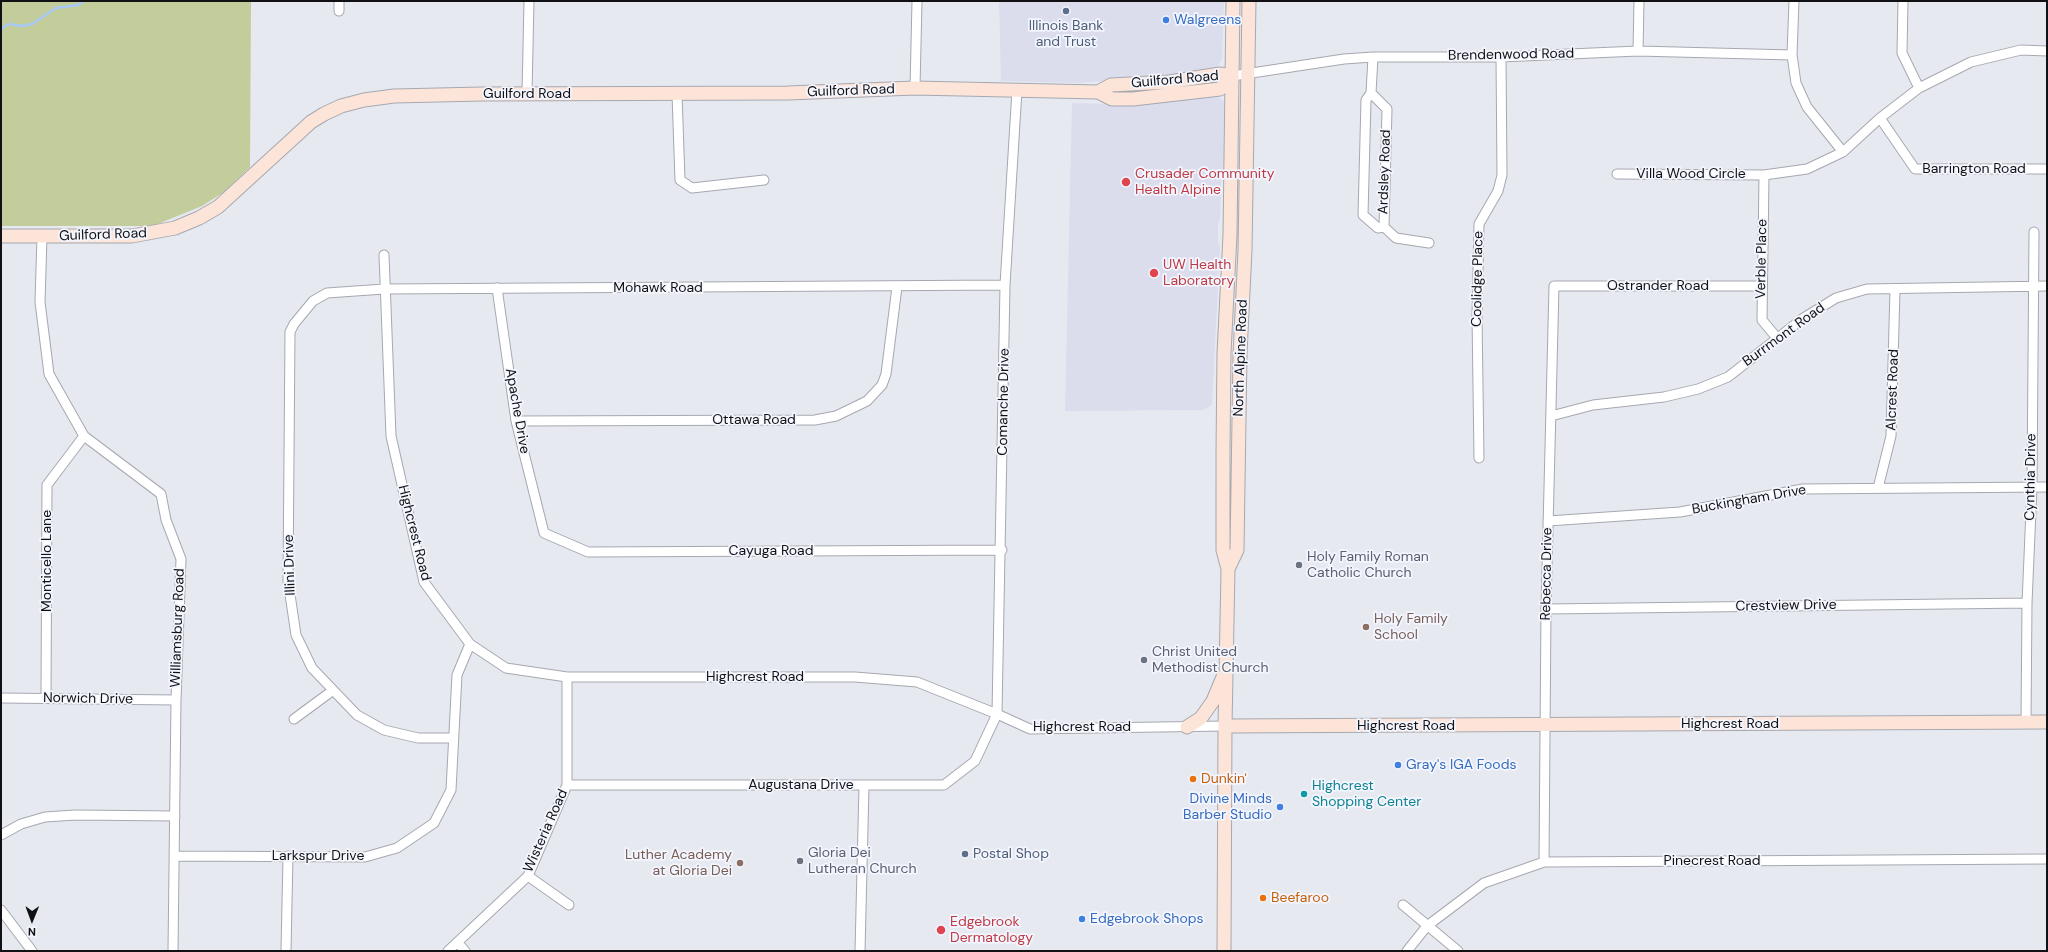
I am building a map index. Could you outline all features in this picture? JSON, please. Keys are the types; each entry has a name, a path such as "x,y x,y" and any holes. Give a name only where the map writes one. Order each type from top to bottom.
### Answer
{"street":[{"path":"339,1 339,11"},
{"path":"527,94 529,1"},
{"path":"915,88 917,1"},
{"name":"North Alpine Road","path":"1224,951 1225,726 1228,569 1223,550 1224,353 1231,227 1234,1"},
{"name":"North Alpine Road","path":"1228,569 1237,550 1240,354 1245,250 1249,1"},
{"path":"1638,51 1639,1"},
{"path":"1794,1 1792,55 1796,84 1807,107 1843,152"},
{"path":"1903,1 1902,53 1919,88"},
{"path":"1764,175 1807,170 1843,152 1880,118 1919,88 1971,62 2021,50 2047,51"},
{"name":"Brendenwood Road","path":"1232,76 1344,59 1372,57 1501,57 1638,51 1792,55"},
{"name":"Ardsley Road","path":"1371,93 1387,109 1384,227 1378,228 1363,215 1366,100 1371,93 1372,57"},
{"name":"Coolidge Place","path":"1479,458 1477,316 1479,224 1498,192 1502,175 1501,57"},
{"name":"Guilford Road","path":"1,236 132,236 175,228 199,218 218,207 311,122 324,114 341,106 364,100 394,96 677,94 915,88 1098,92 1111,85 1169,82 1220,74 1232,76"},
{"name":"Comanche Drive","path":"997,714 1002,550 1005,285 1017,90"},
{"path":"677,94 680,180 692,188 764,180"},
{"name":"Barrington Road","path":"1880,118 1915,169 2047,169"},
{"name":"Villa Wood Circle","path":"1617,174 1764,175"},
{"name":"Verble Place","path":"1764,175 1762,320 1777,338"},
{"path":"1384,227 1396,238 1429,243"},
{"name":"Cynthia Drive","path":"2026,722 2027,603 2032,487 2034,232"},
{"name":"Williamsburg Road","path":"42,237 40,302 49,374 84,436 161,494 166,520 180,559 176,700 173,951"},
{"name":"Highcrest Road","path":"384,255 384,289 391,436 424,582 470,644 506,668 567,677 855,677 917,682 1030,729 1225,726 2047,722"},
{"name":"Mohawk Road","path":"313,301 326,293 384,289 896,287 1005,285"},
{"name":"Ostrander Road","path":"1554,286 1762,286"},
{"name":"Rebecca Drive","path":"1544,862 1546,609 1554,286"},
{"name":"Burrmont Road","path":"1551,416 1593,405 1664,398 1698,389 1728,377 1777,338 1836,298 1867,289 2047,286"},
{"name":"Ottawa Road","path":"516,421 815,420 836,416 867,400 882,385 886,374 896,287"},
{"name":"Apache Drive","path":"497,288 516,421 544,533"},
{"name":"Alcrest Road","path":"1878,488 1891,436 1895,289"},
{"name":"Illini Drive","path":"313,301 302,313 290,332 288,581 296,635 312,668 332,691 357,715 384,730 418,738 452,738"},
{"name":"Monticello Lane","path":"46,698 47,485 84,436"},
{"name":"Buckingham Drive","path":"1548,521 1680,512 1803,489 2047,487"},
{"name":"Cayuga Road","path":"544,533 588,552 1002,550"},
{"name":"Crestview Drive","path":"1546,609 2027,603"},
{"name":"Larkspur Drive","path":"175,856 365,857 397,848 434,823 451,790 452,738 457,676 470,644"},
{"path":"1187,727 1201,718 1213,701 1226,670"},
{"name":"Wisteria Road","path":"448,951 528,876 567,785 567,677"},
{"path":"294,719 332,691"},
{"name":"Norwich Drive","path":"1,698 176,700"},
{"name":"Augustana Drive","path":"567,785 944,785 975,761 997,714"},
{"path":"860,951 864,786"},
{"path":"1,835 21,824 45,817 75,815 175,816"},
{"path":"286,951 288,856"},
{"name":"Pinecrest Road","path":"1407,951 1427,926 1484,883 1544,862 2047,859"},
{"path":"528,876 569,904"},
{"path":"1403,905 1458,951"},
{"path":"1,910 32,951"},
{"path":"458,943 465,951"}],"shaded area":[{"path":"999,1 1224,1 1222,59 1217,68 1211,72 1079,83 1001,81"},
{"path":"1215,96 1223,100 1226,107 1225,158 1221,184 1220,219 1218,223 1218,242 1220,246 1212,405 1203,410 1065,411 1072,103 1110,104"}],"green space":[{"path":"1,1 251,1 250,167 224,192 202,206 153,226 1,226"}],"waterway":[{"path":"1,31 2,28 9,24 22,26 32,24 56,8 78,5 83,1"}],"place":[{"name":"Illinois Bank and Trust","path":"1066,11"},
{"name":"Walgreens","path":"1166,20"},
{"name":"Crusader Community Health Alpine","path":"1126,182"},
{"name":"UW Health Laboratory","path":"1154,273"},
{"name":"Holy Family Roman Catholic Church","path":"1299,565"},
{"name":"Holy Family School","path":"1366,627"},
{"name":"Christ United Methodist Church","path":"1144,660"},
{"name":"Gray's IGA Foods","path":"1398,765"},
{"name":"Dunkin'","path":"1193,779"},
{"name":"Highcrest Shopping Center","path":"1304,794"},
{"name":"Divine Minds Barber Studio","path":"1280,807"},
{"name":"Postal Shop","path":"965,854"},
{"name":"Gloria Dei Lutheran Church","path":"800,861"},
{"name":"Luther Academy at Gloria Dei","path":"740,863"},
{"name":"Beefaroo","path":"1263,898"},
{"name":"Edgebrook Shops","path":"1082,919"},
{"name":"Edgebrook Dermatology","path":"941,930"}]}
